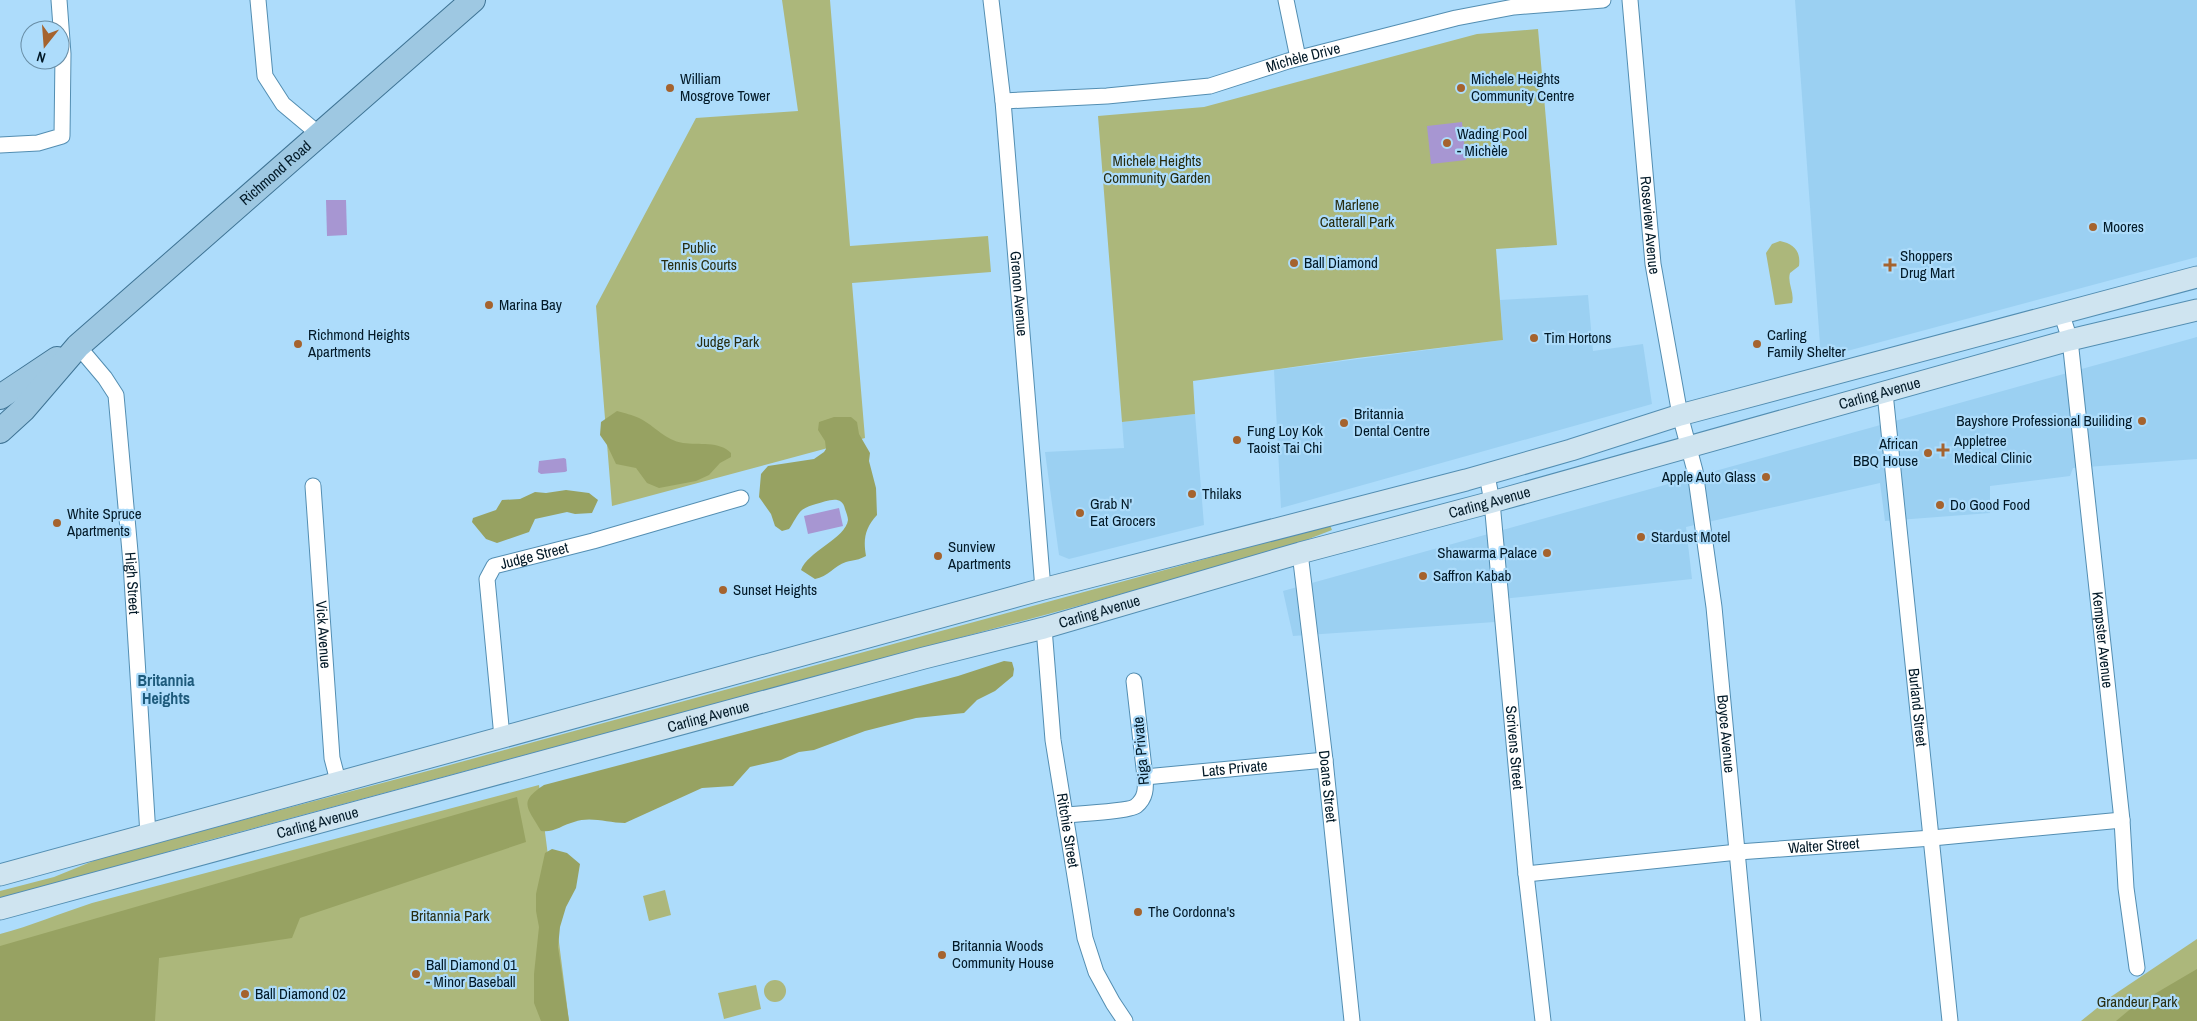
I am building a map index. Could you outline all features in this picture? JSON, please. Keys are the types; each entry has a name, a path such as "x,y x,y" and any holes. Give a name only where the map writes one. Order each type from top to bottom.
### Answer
{"main road":[{"name":"Richmond Road","path":"0,431 24,410 78,346 473,0"},
{"name":"Carling Avenue","path":"0,875 1043,589 1487,475 1680,416 2061,312 2197,277"},
{"name":"Carling Avenue","path":"0,909 914,661 1044,628 1300,553 1492,502 2070,340 2197,310"},
{"name":"Richmond Road","path":"0,397 78,346"}],"street":[{"path":"0,145 38,143 62,136 63,54 59,0"},
{"path":"258,0 264,76 283,104 320,135"},
{"name":"Grenon Avenue","path":"991,0 1003,101 1043,589"},
{"path":"1286,0 1298,58"},
{"name":"Michèle Drive","path":"1003,101 1107,96 1210,86 1298,58 1411,28 1514,7 1603,0"},
{"name":"Roseview Avenue","path":"1630,0 1653,264 1680,416 1689,447"},
{"name":"Kempster Avenue","path":"2061,312 2070,340 2122,820 2126,888 2137,968"},
{"name":"High Street","path":"78,346 105,378 116,395 131,563 148,835"},
{"name":"Burland Street","path":"1885,393 1950,1021"},
{"name":"Boyce Avenue","path":"1689,447 1695,471 1714,607 1753,1021"},
{"name":"Scrivens Street","path":"1487,475 1492,502 1526,874 1542,1016"},
{"name":"Vick Avenue","path":"313,486 332,758 338,782"},
{"name":"Judge Street","path":"502,737 487,579 494,566 593,541 741,498"},
{"name":"Doane Street","path":"1300,553 1325,760 1352,1021"},
{"name":"Ritchie Street","path":"1044,628 1053,740 1085,938 1096,972 1112,1003 1126,1021"},
{"name":"Riga Private","path":"1065,816 1134,808 1143,798 1146,788 1134,681"},
{"name":"Lats Private","path":"1145,777 1325,760"},
{"name":"Walter Street","path":"1526,874 1738,852 1932,838 2122,820"},
{"path":"1529,1021 1542,1016"}],"shaded area":[{"path":"1795,0 2197,0 2197,257 1821,358"},
{"name":"Wading Pool - Michèle","path":"1462,122 1466,160 1431,164 1427,126"},
{"path":"326,200 346,200 347,235 327,236"},
{"path":"1588,295 1593,351 1643,344 1652,404 1281,508 1274,370 1503,340 1500,300"},
{"path":"2197,337 2197,459 2073,468 2070,476 1990,486 1990,513 1885,521 1880,483 1686,527 1692,579 1492,600 1495,622 1293,636 1283,591"},
{"path":"1195,414 1204,525 1069,559 1059,555 1045,452 1124,448 1122,422"},
{"path":"566,459 567,471 541,474 538,472 539,461"},
{"path":"839,508 843,526 808,534 804,516"}],"green space":[{"name":"Judge Park","path":"782,0 830,0 850,246 988,236 991,272 852,283 865,438 612,506 596,306 696,118 798,111"},
{"name":"Marlene Catterall Park","path":"1538,29 1557,245 1496,249 1503,340 1193,381 1195,414 1122,422 1098,116 1204,107 1477,34"},
{"path":"1780,241 1796,249 1799,256 1799,266 1790,273 1789,277 1793,296 1792,303 1775,305 1766,253 1772,244"},
{"path":"617,411 639,418 671,439 683,443 715,445 726,449 731,453 731,457 720,463 709,475 696,481 659,488 647,483 636,468 616,464 600,435 601,422"},
{"path":"834,417 851,417 857,422 859,434 870,453 869,461 876,488 877,515 870,524 866,534 866,556 846,562 824,576 815,579 801,570 811,557 846,527 848,519 843,504 841,501 834,500 807,507 800,512 789,529 782,531 775,526 771,514 759,497 761,474 768,466 814,459 824,452 826,449 825,441 818,430 819,422"},
{"path":"566,490 589,493 598,500 592,513 575,514 567,512 535,519 529,532 497,543 486,539 472,522 473,518 496,510 502,500 520,499 535,492 546,493"},
{"path":"1330,525 1332,530 1288,547 1089,603 198,843 0,901 0,891 54,877 103,857 435,769"},
{"path":"1004,661 1012,662 1013,676 995,691 977,700 964,713 916,718 865,731 814,750 799,752 781,760 750,767 733,786 702,788 625,823 580,820 554,830 541,831 529,810 528,801 531,796 544,785 958,676"},
{"name":"Britannia Park","path":"539,785 569,1021 0,1021 0,934 92,903"},
{"path":"517,797 526,842 300,918 292,938 159,958 155,1021 0,1021 0,946"},
{"path":"552,849 567,853 580,864 576,888 566,907 560,927 558,947 569,1021 541,1021 534,1003 534,974 539,927 536,911 536,894 545,853"},
{"path":"665,890 671,915 649,921 643,896"},
{"name":"Grandeur Park","path":"2197,939 2197,977 2144,1021 2081,1021 2112,996"},
{"path":"2197,969 2197,1021 2116,1021 2134,1006"},
{"path":"775,980 783,983 786,991 783,999 775,1002 767,999 764,991 767,983"},
{"path":"756,985 761,1009 724,1019 718,993"}],"place":[{"name":"William Mosgrove Tower","path":"670,88"},
{"name":"Michele Heights Community Centre","path":"1461,88"},
{"name":"Wading Pool - Michèle","path":"1447,143"},
{"name":"Moores","path":"2093,227"},
{"name":"Ball Diamond","path":"1294,263"},
{"name":"Shoppers Drug Mart","path":"1890,265"},
{"name":"Marina Bay","path":"489,305"},
{"name":"Tim Hortons","path":"1534,338"},
{"name":"Richmond Heights Apartments","path":"298,344"},
{"name":"Carling Family Shelter","path":"1757,344"},
{"name":"Bayshore Professional Builiding","path":"2142,421"},
{"name":"Britannia Dental Centre","path":"1344,423"},
{"name":"Fung Loy Kok Taoist Tai Chi","path":"1237,440"},
{"name":"Appletree Medical Clinic","path":"1943,450"},
{"name":"African BBQ House","path":"1928,453"},
{"name":"Apple Auto Glass","path":"1766,477"},
{"name":"Thilaks","path":"1192,494"},
{"name":"Do Good Food","path":"1940,505"},
{"name":"Grab N' Eat Grocers","path":"1080,513"},
{"name":"White Spruce Apartments","path":"57,523"},
{"name":"Stardust Motel","path":"1641,537"},
{"name":"Shawarma Palace","path":"1547,553"},
{"name":"Sunview Apartments","path":"938,556"},
{"name":"Saffron Kabab","path":"1423,576"},
{"name":"Sunset Heights","path":"723,590"},
{"name":"The Cordonna's","path":"1138,912"},
{"name":"Britannia Woods Community House","path":"942,955"},
{"name":"Ball Diamond 01 - Minor Baseball","path":"416,974"},
{"name":"Ball Diamond 02","path":"245,994"}],"district":[{"name":"Britannia Heights","path":"166,689"}],"park label":[{"name":"Michele Heights Community Garden","path":"1157,170"},
{"name":"Public Tennis Courts","path":"699,256"}]}
